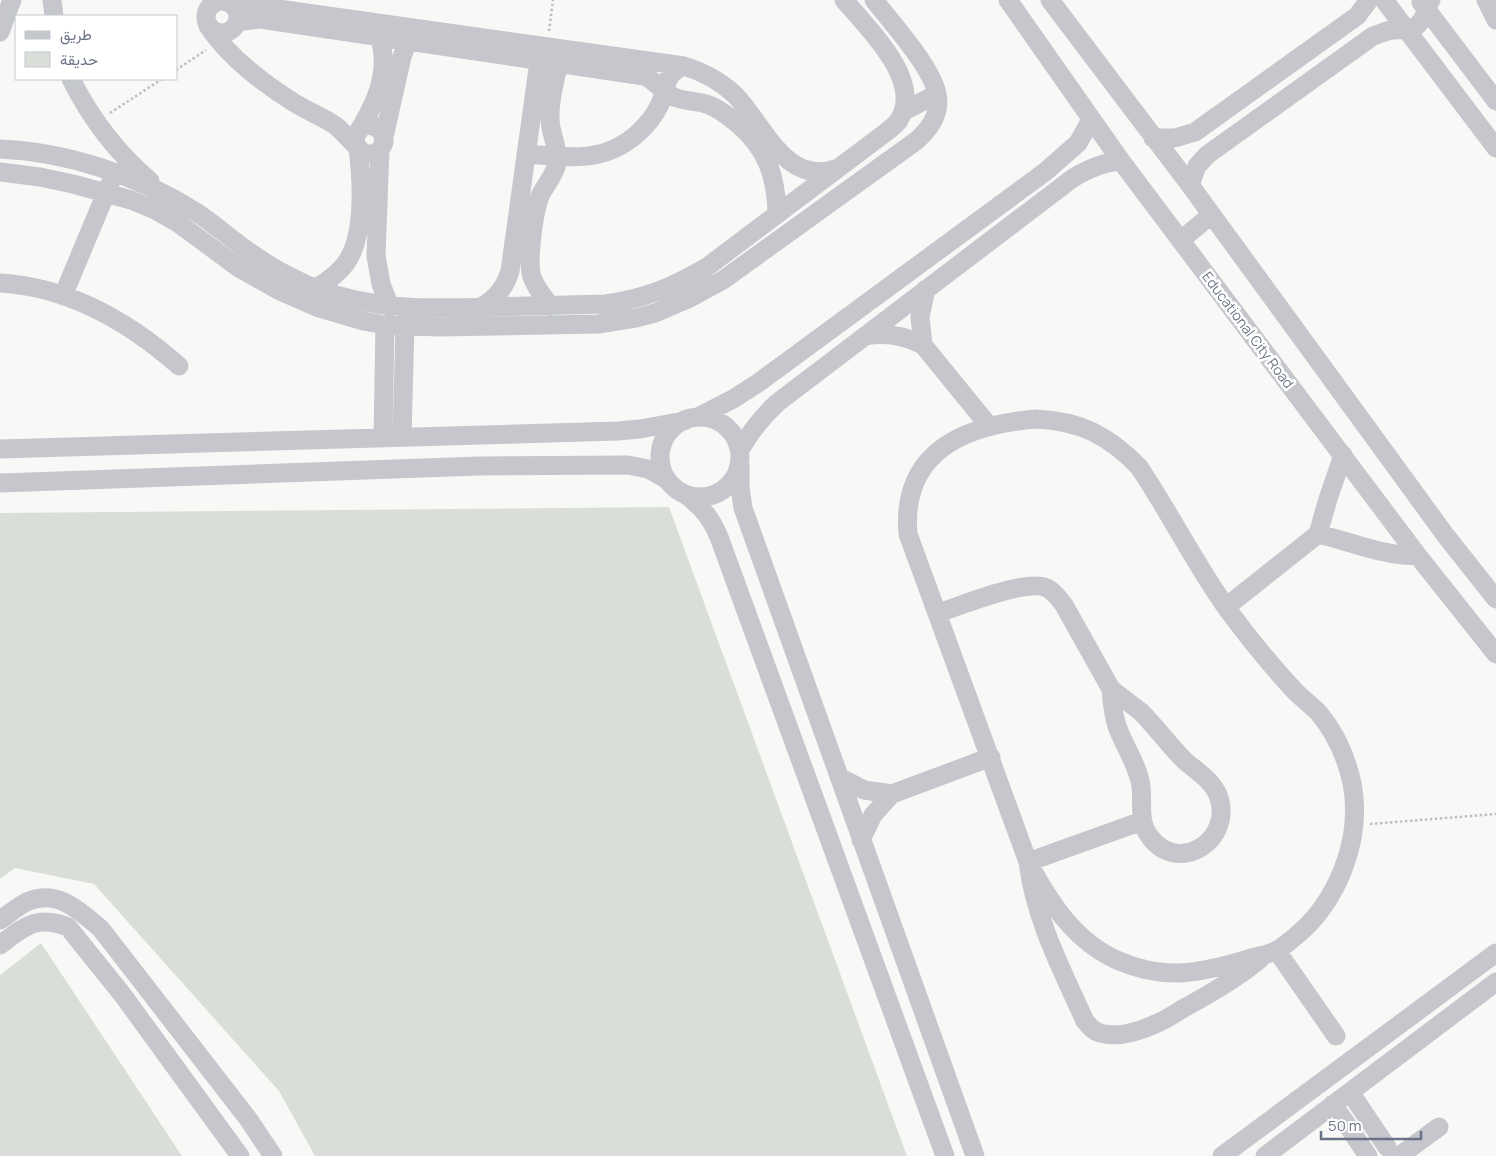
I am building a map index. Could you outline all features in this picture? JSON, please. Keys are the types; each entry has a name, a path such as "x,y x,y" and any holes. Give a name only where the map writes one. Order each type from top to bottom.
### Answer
{"street":[{"path":"0,32 12,0"},
{"path":"52,0 54,15"},
{"path":"410,34 402,57 382,143 371,154 366,154 358,140 294,103 262,81 220,41 206,14 207,8 219,0 410,34 688,68 714,79 736,96 785,158 796,166 816,172 837,169"},
{"path":"0,172 40,177 106,192 131,200 155,210 178,223 239,268 278,290 319,308 363,321 388,316 598,324 618,322 655,313 685,290 706,267 885,133 898,121 904,111 905,98 900,74 878,41 844,0"},
{"path":"0,149 47,155 87,164 163,194 196,212 272,266 316,288 352,300 388,316 404,326 481,308 606,304 631,300 656,293 685,290 723,280 924,134 931,126 936,116 937,94 931,78 916,54 874,0"},
{"name":"Educational City Road","path":"1008,0 1121,161 1418,556 1496,654"},
{"path":"1050,0 1190,185 1446,536 1496,600"},
{"path":"1153,138 1175,138 1194,132 1357,16 1369,0"},
{"path":"1384,0 1496,148"},
{"path":"1486,0 1496,20"},
{"path":"206,14 216,32 226,32 235,27 237,10 227,1"},
{"path":"1190,185 1197,166 1206,155 1373,36 1382,32 1408,30 1420,24 1425,14 1426,3"},
{"path":"1426,3 1496,101"},
{"path":"237,22 260,19 378,29"},
{"path":"316,288 339,272 354,249 359,222 360,195 358,140 379,94 383,75 383,56 378,29"},
{"path":"549,52 649,77 664,92 682,100 695,101 724,112 749,134 768,162 776,194 777,213"},
{"path":"481,308 494,299 507,279 526,154 549,52"},
{"path":"549,52 553,93 550,119 558,157 555,172 538,201 530,258 535,284 551,306"},
{"path":"526,154 558,157 594,156 616,150 638,133 652,117 660,105 666,83 671,74 688,68"},
{"path":"652,117 668,106 682,100 691,90 688,68"},
{"path":"72,80 82,101 96,122 121,154 163,194"},
{"path":"904,111 937,94"},
{"path":"945,1156 720,537 712,520 700,506 673,488 666,479 660,462 660,450 664,439 671,429 733,399 758,383 1045,172 1078,143 1092,120"},
{"path":"358,140 372,125 382,131 376,256 388,316 383,437"},
{"path":"686,495 700,498 713,495 725,489 735,478 740,458 754,427 777,403 1073,178 1094,167 1121,161"},
{"path":"63,296 106,192 116,174"},
{"path":"1181,240 1211,215"},
{"path":"0,283 34,288 95,308 125,324 154,343 180,366"},
{"path":"923,345 920,317 926,289"},
{"path":"402,436 404,326"},
{"path":"865,336 889,334 923,345 989,426"},
{"path":"0,449 618,431 640,429 691,419 712,419 725,426 735,436 740,458 740,487 744,508 975,1156"},
{"path":"1028,862 1031,887 1037,909 1085,1021 1092,1029 1100,1033 1114,1035 1153,1025 1214,992 1273,952 1301,932 1321,910 1337,884 1348,856 1354,826 1352,786 1341,748 1333,732 1317,712 1295,692 1256,648 1226,607 1139,467 1126,453 1110,441 1084,428 1056,420 1036,419 1016,420 989,426 963,435 934,455 922,468 914,483 908,500 907,517 908,534 1028,862 1045,894 1065,921 1089,943 1118,960 1149,971 1182,974 1216,969 1273,952"},
{"path":"1226,607 1318,534 1343,455"},
{"path":"0,483 479,466 628,465 648,469 666,479"},
{"path":"1318,534 1386,553 1418,556"},
{"path":"938,613 1016,588 1037,585 1048,588 1056,595 1064,605 1111,689 1117,726 1141,786 1142,821 1148,836 1162,848 1178,853 1187,853 1203,847 1215,834 1220,819 1218,796 1210,783 1186,761 1142,713 1111,689"},
{"path":"861,840 873,815 892,794 991,757"},
{"path":"839,777 864,790 892,794"},
{"path":"1028,862 1142,821"},
{"path":"0,920 29,901 40,898 53,898 75,907 101,929 249,1120 273,1156"},
{"path":"0,945 22,928 34,922 55,922 68,927 122,994 240,1156"},
{"path":"1273,952 1336,1036"},
{"path":"1222,1156 1496,952"},
{"path":"1265,1156 1496,982"},
{"path":"1350,1092 1391,1153 1439,1127"},
{"path":"1333,1104 1368,1156"}],"path":[{"path":"549,52 553,0"},
{"path":"178,69 220,41"},
{"path":"96,122 160,80"},
{"path":"1354,826 1496,814"}],"green space":[{"path":"669,507 907,1156 315,1156 279,1091 94,884 15,868 0,879 0,513"},
{"path":"41,943 182,1156 0,1156 0,975"}]}
